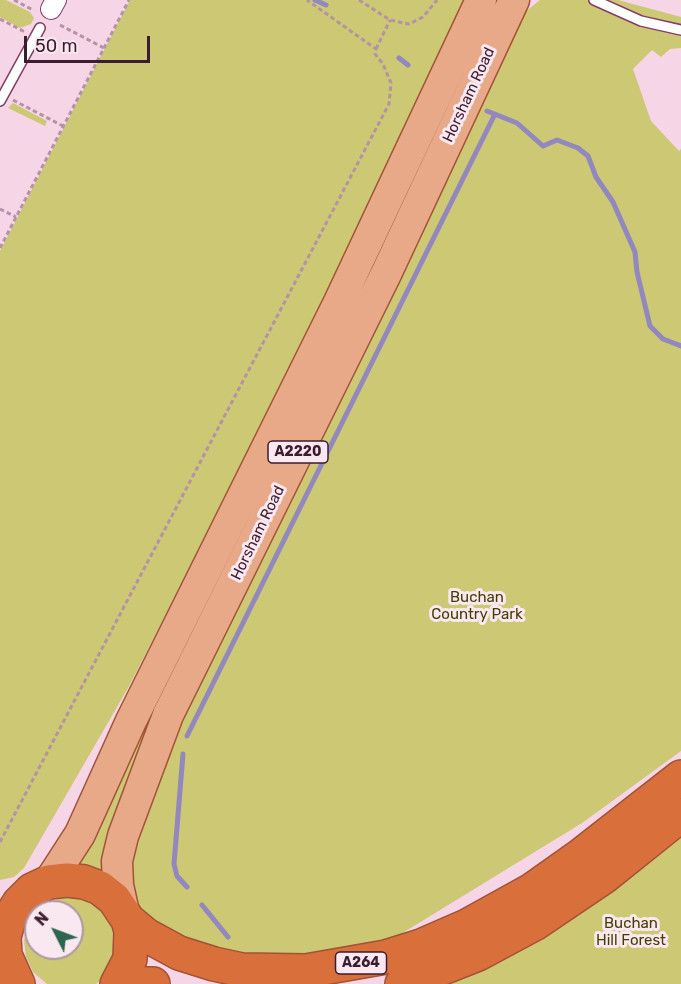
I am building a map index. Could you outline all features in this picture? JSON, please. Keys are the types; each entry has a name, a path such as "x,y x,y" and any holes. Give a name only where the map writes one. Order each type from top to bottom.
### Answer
{"highway":[{"name":"A264","path":"126,917 146,935 179,952 204,962 242,970 306,971 386,957 458,930 508,904 580,856 681,777"},
{"name":"A264","path":"402,984 469,959 534,924 605,876 681,815"},
{"path":"15,982 5,955 4,937 9,919 18,903 32,890 49,882 67,880 92,885 114,899 126,917 132,942 130,959 117,984"},
{"path":"133,984 153,984"}],"main road":[{"name":"Horsham Road","path":"49,882 80,834 131,721 339,302 481,0"},
{"name":"Horsham Road","path":"126,917 118,885 117,861 135,799 168,715 386,274 514,0"}],"lane":[{"path":"594,0 641,21 681,30"},
{"path":"2,98 40,28"}],"path":[{"path":"14,0 50,11 104,48"},
{"path":"0,248 129,0"},
{"path":"307,0 376,49"},
{"path":"359,0 390,20 416,22 437,0"},
{"path":"0,19 35,38"},
{"path":"0,842 388,104 391,83 383,64 375,54 390,20"},
{"path":"2,98 63,126"},
{"path":"0,209 16,217"}],"green space":[{"path":"0,0 6,0 30,12 34,18 31,24 20,28 0,17"},
{"path":"130,0 468,0 299,356 128,688 24,868 14,877 0,880 0,251"},
{"path":"494,0 502,0 432,153 140,746 117,808 104,876 76,866"},
{"name":"Buchan Country Park","path":"540,0 618,0 681,17 681,48 670,49 661,57 652,50 633,69 651,121 679,151 681,149 681,751 582,823 396,937 336,956 221,956 149,921 135,903 129,863 159,765 524,13"},
{"path":"13,103 47,121 45,126 8,108"},
{"name":"Buchan Hill Forest","path":"681,830 681,984 438,984"},
{"path":"81,897 95,902 115,924 118,953 103,979 96,984 47,984 33,972 27,960 84,960 84,900 54,900"}],"waterway":[{"path":"315,0 326,5"},
{"path":"399,58 408,65"},
{"path":"487,111 517,123 543,146 557,140 578,148 588,156 596,177 613,202 635,252 637,272 650,326 663,339 681,346"},
{"path":"187,736 495,114"},
{"path":"183,754 174,864 177,876 187,887"},
{"path":"202,905 228,937"}]}
